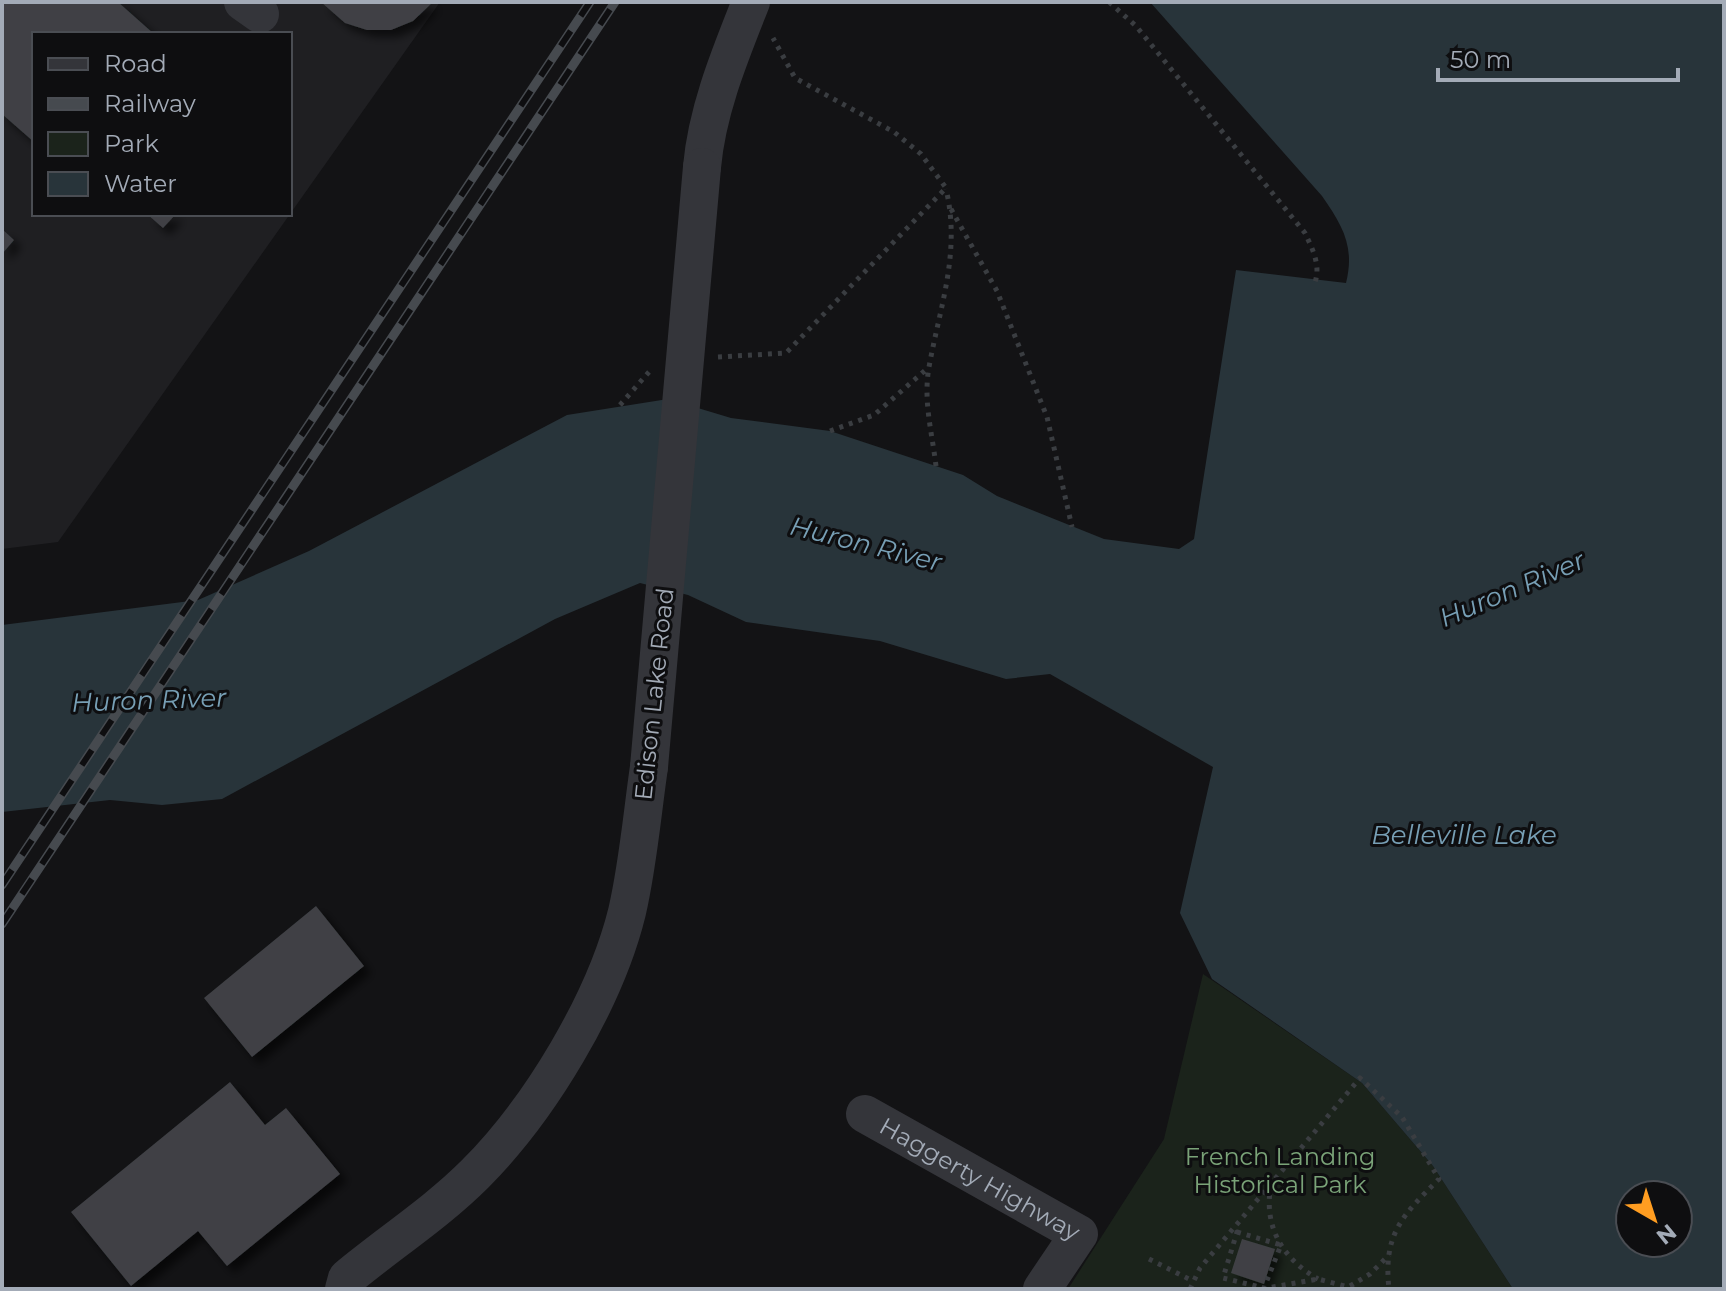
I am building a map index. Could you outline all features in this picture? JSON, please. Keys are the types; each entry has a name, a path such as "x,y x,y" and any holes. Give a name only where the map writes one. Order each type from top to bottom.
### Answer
{"street":[{"name":"Edison Lake Road","path":"344,1289 347,1278 475,1174 501,1144 569,1047 604,978 627,911 649,767 704,145 727,61 759,15"},
{"name":"Haggerty Highway","path":"865,1114 1079,1234 1042,1289"}],"path":[{"path":"1109,2 1145,37 1305,233 1315,257 1318,274 1315,282"},
{"path":"759,15 795,78 894,132 921,154 946,188 951,209 953,260 929,366 926,403 936,466"},
{"path":"716,357 786,353 946,188"},
{"path":"951,209 997,291 1041,403 1063,474 1072,527"},
{"path":"620,405 657,362"},
{"path":"830,431 874,415 929,366"},
{"path":"1190,1289 1200,1268 1360,1078 1402,1117 1439,1179 1413,1205 1391,1237 1389,1289"},
{"path":"1271,1184 1271,1226 1295,1266 1318,1279 1356,1289"},
{"path":"1281,1245 1237,1232 1223,1278 1262,1288 1318,1279"},
{"path":"1262,1288 1281,1245"},
{"path":"1350,1286 1370,1274 1389,1254"},
{"path":"1149,1259 1193,1281"}],"shaded area":[{"path":"2,2 440,2 292,211 292,32 32,32 32,216 289,216 58,542 2,549"}],"green space":[{"name":"French Landing Historical Park","path":"1203,974 1362,1083 1433,1166 1513,1289 1068,1289 1164,1139"}],"water":[{"name":"Belleville Lake","path":"1150,2 1724,2 1724,1289 1513,1289 1433,1166 1362,1083 1212,979 1180,913 1213,767 1050,674 1006,679 880,641 746,622 688,595 640,583 555,619 222,799 162,805 110,800 2,812 2,625 198,600 309,551 567,415 668,399 731,418 830,431 963,475 997,496 1104,539 1179,549 1194,539 1236,270 1346,283 1348,248 1336,217 1322,196"}],"building":[{"path":"2,2 118,2 152,32 32,32 32,140 2,114"},
{"path":"321,2 433,2 413,21 391,30 367,30 345,23"},
{"path":"149,216 174,216 163,228"},
{"path":"2,229 14,240 2,254"},
{"path":"316,906 364,966 252,1057 204,998"},
{"path":"230,1082 265,1125 286,1108 340,1174 227,1266 198,1231 131,1286 71,1212"},
{"path":"1242,1239 1275,1249 1264,1284 1231,1273"}],"railway":[{"path":"2,885 590,2"},
{"path":"2,924 615,2"}],"water label":[{"name":"Huron River","path":"866,544"},
{"name":"Huron River","path":"1512,589"},
{"name":"Huron River","path":"149,700"}]}
